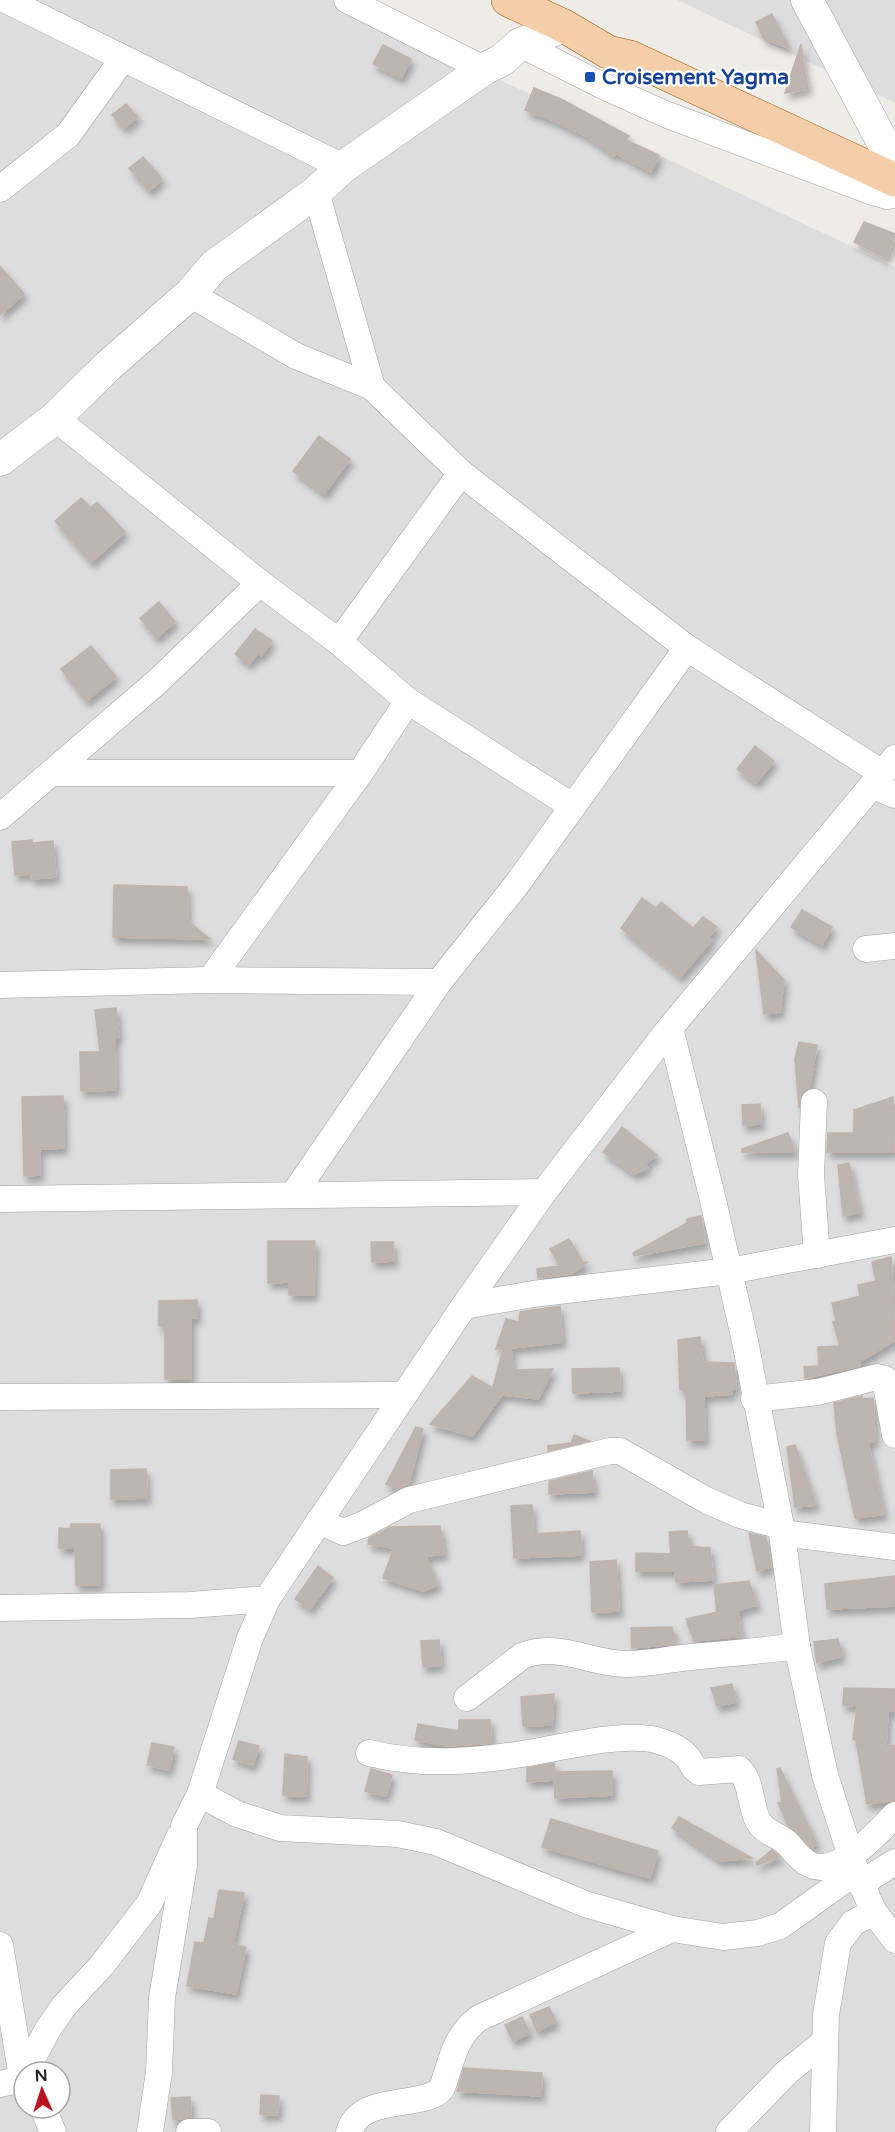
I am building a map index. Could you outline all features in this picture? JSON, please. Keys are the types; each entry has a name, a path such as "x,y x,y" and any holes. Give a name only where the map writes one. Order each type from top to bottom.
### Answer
{"main road":[{"path":"508,0 564,26 608,52 630,57 895,180"}],"street":[{"path":"6,0 122,60 343,167"},
{"path":"347,0 484,69"},
{"path":"807,0 895,165"},
{"path":"0,460 55,418 108,366 190,294 214,266 316,192 343,167 484,69 502,60 520,44 564,26"},
{"path":"520,44 665,114 873,192 887,196 895,195"},
{"path":"0,189 43,158 68,135 122,60"},
{"path":"316,192 372,387"},
{"path":"29,2060 64,2006 102,1965 149,1904 200,1794 250,1638 267,1599 403,1395 544,1192 670,1028 886,778 687,648 461,473 372,387 296,356 190,294"},
{"path":"55,418 260,583 339,642 408,701 572,806"},
{"path":"339,642 461,473"},
{"path":"0,817 158,681 260,583"},
{"path":"293,1195 440,982 517,884 687,648"},
{"path":"210,980 360,772 408,701"},
{"path":"52,773 360,772"},
{"path":"866,949 895,946"},
{"path":"0,985 210,980 440,982"},
{"path":"670,1028 729,1271 781,1530 796,1646 825,1775 856,1872 874,1912 895,1940"},
{"path":"814,1102 811,1176 817,1255"},
{"path":"0,1199 544,1192"},
{"path":"464,1306 533,1294 729,1271 895,1240"},
{"path":"754,1399 788,1397 877,1377 885,1379 895,1435"},
{"path":"0,1397 403,1395"},
{"path":"319,1521 343,1532 362,1526 409,1500 610,1451 620,1451 706,1500 781,1530 895,1546"},
{"path":"0,1608 190,1605 267,1599"},
{"path":"467,1698 522,1656 531,1652 566,1652 625,1664 722,1656 796,1646"},
{"path":"369,1753 409,1762 447,1761 506,1756 594,1742 640,1738 656,1740 682,1752 699,1772 732,1767 739,1769 745,1777 759,1823 809,1864 856,1872 871,1877 895,1862"},
{"path":"200,1794 237,1814 280,1828 398,1834 436,1842 585,1904 672,1929 723,1937 770,1931 793,1918 856,1872 869,1843 895,1815"},
{"path":"150,2132 159,2072 162,1998 184,1865 184,1826"},
{"path":"823,2132 824,2043 838,1943 853,1923 874,1912"},
{"path":"349,2132 352,2121 368,2110 437,2093 442,2088 458,2039 466,2028 479,2018 672,1929"},
{"path":"0,1945 17,2060"},
{"path":"729,2132 787,2072 824,2043"},
{"path":"189,2132 208,2132"}],"shaded area":[{"path":"0,0 331,0 895,267 895,2132 0,2132"},
{"path":"677,0 895,0 895,103"}],"building":[{"path":"772,14 789,48 764,39 756,22"},
{"path":"801,44 808,89 785,93"},
{"path":"383,45 411,59 401,78 373,64"},
{"path":"534,88 563,100 629,136 626,140 659,155 651,172 616,153 614,156 588,137 525,110"},
{"path":"126,104 138,117 124,128 112,115"},
{"path":"143,157 162,179 149,191 129,168"},
{"path":"864,222 895,234 886,258 854,242"},
{"path":"0,266 24,294 0,315"},
{"path":"319,436 350,459 324,494 293,471"},
{"path":"81,498 91,508 97,502 125,532 91,562 55,521"},
{"path":"159,602 175,622 156,638 140,618"},
{"path":"255,629 272,641 261,656 258,653 249,664 235,654"},
{"path":"91,646 116,677 86,701 61,669"},
{"path":"755,746 774,761 756,783 737,769"},
{"path":"32,840 32,843 53,841 56,877 32,879 31,874 15,875 12,842"},
{"path":"114,885 187,887 188,921 210,939 113,937"},
{"path":"642,898 656,908 661,902 693,928 703,917 717,927 709,937 712,940 680,977 621,928"},
{"path":"802,910 832,927 822,945 791,927"},
{"path":"756,950 784,980 780,1012 764,1014"},
{"path":"116,1008 119,1037 115,1038 116,1090 81,1091 80,1052 100,1052 95,1010"},
{"path":"799,1042 817,1045 809,1088 801,1095 799,1108 795,1059"},
{"path":"63,1096 64,1148 40,1149 40,1175 24,1176 22,1097"},
{"path":"893,1097 894,1152 827,1152 828,1133 854,1133 854,1110"},
{"path":"760,1104 761,1124 743,1125 742,1105"},
{"path":"622,1127 657,1155 645,1164 648,1168 634,1174 603,1152"},
{"path":"788,1133 795,1152 742,1152 742,1149"},
{"path":"849,1163 860,1212 843,1216 838,1165"},
{"path":"701,1216 705,1243 634,1256 633,1253 687,1223 687,1219"},
{"path":"569,1239 583,1263 588,1262 571,1274 538,1278 537,1269 560,1266 550,1249"},
{"path":"268,1241 315,1241 314,1295 289,1295 289,1282 268,1283"},
{"path":"371,1242 393,1242 394,1261 372,1262"},
{"path":"891,1257 895,1340 859,1362 860,1366 805,1378 804,1367 819,1366 818,1347 840,1346 833,1322 836,1321 832,1303 860,1296 858,1285 876,1281 872,1262"},
{"path":"197,1300 197,1318 191,1318 191,1379 165,1379 165,1326 159,1326 159,1301"},
{"path":"560,1306 562,1342 511,1348 513,1370 553,1369 538,1399 504,1395 504,1392 472,1436 430,1424 472,1376 493,1388 503,1349 496,1349 506,1319 519,1322 520,1312"},
{"path":"700,1337 703,1362 734,1363 736,1389 731,1389 732,1394 704,1396 705,1440 687,1440 686,1390 680,1390 678,1340"},
{"path":"619,1368 620,1391 573,1393 572,1369"},
{"path":"862,1396 862,1399 873,1398 875,1441 868,1443 884,1514 855,1518 837,1434 834,1403"},
{"path":"416,1427 423,1429 409,1483 398,1489 386,1484"},
{"path":"574,1435 590,1441 548,1451 548,1446 571,1443"},
{"path":"795,1445 816,1505 795,1507 787,1447"},
{"path":"146,1469 147,1498 111,1499 111,1470"},
{"path":"592,1471 594,1492 549,1494 549,1481"},
{"path":"532,1505 533,1534 580,1531 581,1555 514,1558 511,1506"},
{"path":"71,1524 100,1524 100,1585 76,1585 75,1548 59,1548 59,1528 70,1529"},
{"path":"440,1526 444,1554 426,1556 438,1585 423,1591 383,1578 394,1548 368,1544 369,1538 390,1527"},
{"path":"687,1531 689,1546 710,1548 713,1580 676,1582 675,1571 636,1571 636,1553 671,1554 669,1532"},
{"path":"749,1533 766,1537 771,1567 757,1571"},
{"path":"616,1560 619,1611 592,1612 590,1562"},
{"path":"318,1566 333,1578 310,1609 295,1599"},
{"path":"895,1576 895,1606 827,1609 825,1584"},
{"path":"749,1581 757,1605 738,1610 741,1636 694,1641 686,1619 717,1612 714,1585"},
{"path":"672,1627 676,1644 632,1648 631,1628"},
{"path":"838,1639 842,1656 817,1663 814,1642"},
{"path":"439,1640 441,1665 423,1667 421,1641"},
{"path":"732,1684 736,1702 717,1706 711,1688"},
{"path":"844,1688 895,1689 895,1711 888,1711 886,1746 895,1745 895,1800 867,1804 856,1740 853,1739 857,1706 843,1705"},
{"path":"554,1694 552,1725 523,1726 521,1697"},
{"path":"459,1720 490,1720 491,1743 447,1746 415,1740 418,1724 459,1731"},
{"path":"239,1741 259,1746 253,1765 233,1759"},
{"path":"152,1743 174,1747 169,1770 147,1765"},
{"path":"285,1754 307,1757 306,1796 283,1795"},
{"path":"554,1763 555,1772 612,1771 612,1795 555,1798 554,1780 527,1782 527,1768"},
{"path":"780,1768 817,1844 811,1847 788,1825 778,1803 782,1803 777,1769"},
{"path":"371,1769 392,1775 386,1796 365,1791"},
{"path":"679,1817 752,1858 720,1861 672,1828"},
{"path":"551,1819 658,1851 650,1878 542,1847"},
{"path":"772,1850 780,1857 757,1865 756,1863"},
{"path":"219,1890 244,1893 233,1944 246,1947 236,1994 187,1986 195,1942 204,1943 209,1918 214,1919"},
{"path":"549,2007 556,2022 537,2031 530,2015"},
{"path":"522,2017 530,2033 513,2041 505,2025"},
{"path":"464,2068 542,2073 541,2096 457,2091"},
{"path":"261,2095 279,2096 278,2115 260,2114"},
{"path":"190,2097 191,2117 173,2120 171,2098"}],"place":[{"name":"Croisement Yagma","path":"590,77"}]}
